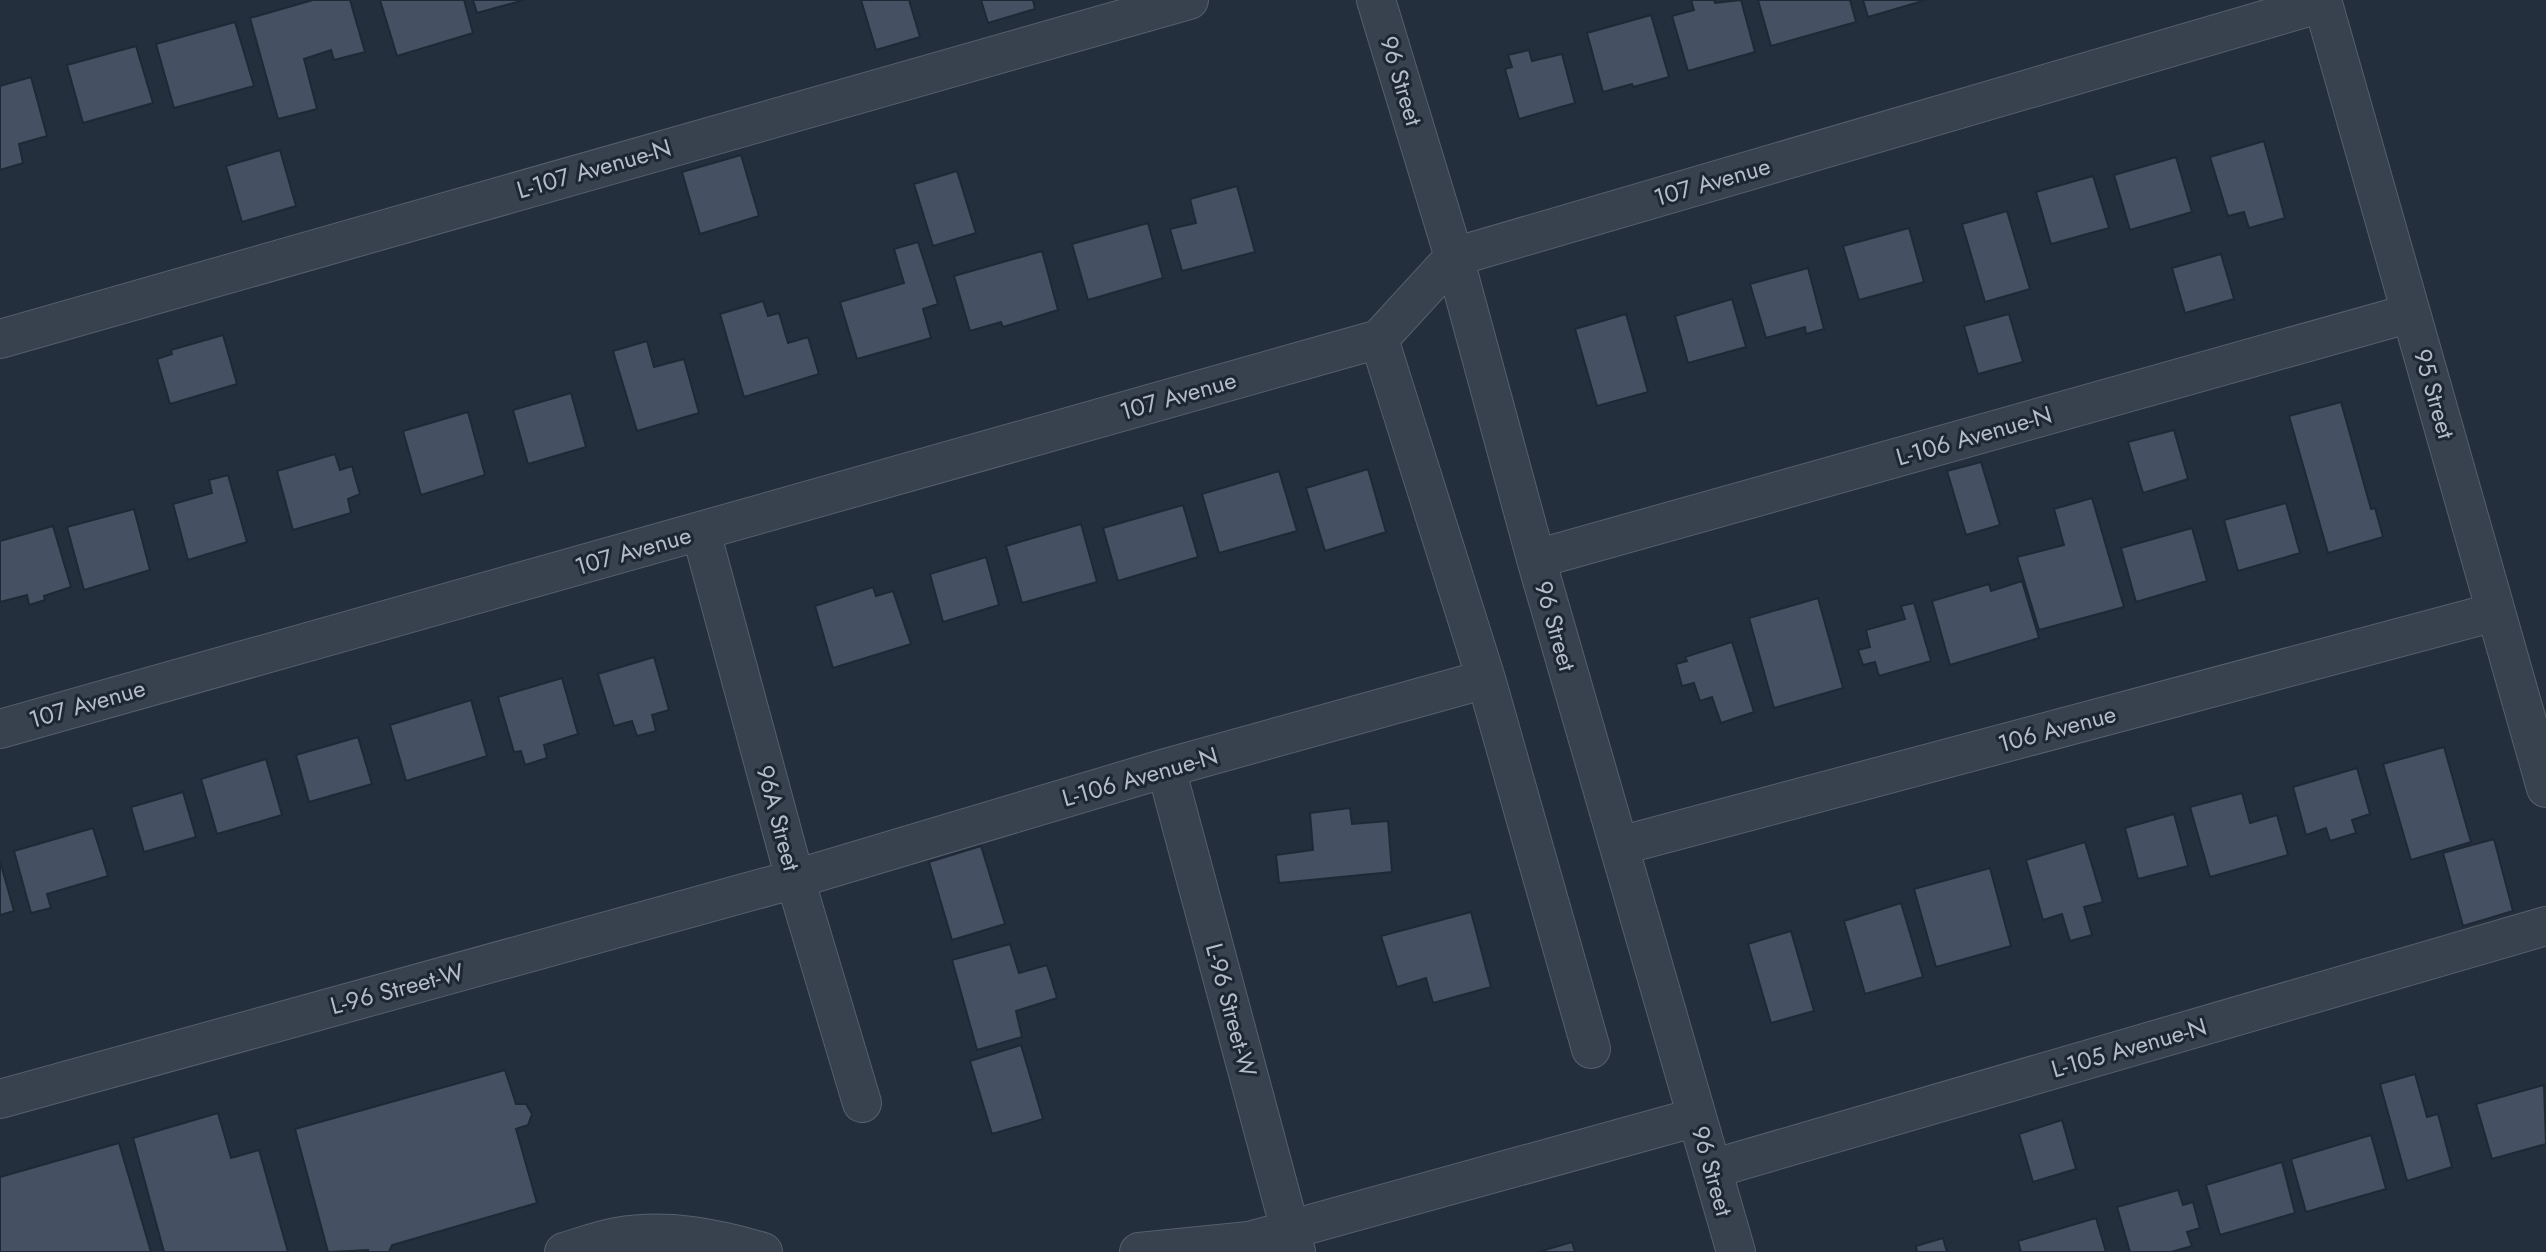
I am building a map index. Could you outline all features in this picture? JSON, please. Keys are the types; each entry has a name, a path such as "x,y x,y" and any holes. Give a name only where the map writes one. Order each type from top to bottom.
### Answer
{"street":[{"name":"L-107 Avenue-N","path":"0,339 1189,0"},
{"name":"96 Street","path":"1376,0 1454,257 1536,559 1736,1252"},
{"name":"107 Avenue","path":"1454,257 2322,2"},
{"name":"95 Street","path":"2322,2 2546,788"},
{"path":"1454,257 1379,339 1486,679 1591,1049"},
{"name":"L-106 Avenue-N","path":"1536,559 2411,313"},
{"name":"107 Avenue","path":"0,729 1379,339"},
{"name":"96A Street","path":"701,532 795,879 862,1103"},
{"name":"106 Avenue","path":"1619,846 2494,612"},
{"name":"L-106 Avenue-N","path":"795,879 1166,768 1486,679"},
{"name":"L-96 Street-W","path":"1166,768 1293,1241"},
{"name":"L-96 Street-W","path":"0,1099 795,879"},
{"name":"L-105 Avenue-N","path":"1712,1169 2546,926"},
{"path":"1139,1252 1249,1241 1293,1241 1697,1117"},
{"path":"564,1252 617,1237 680,1234 727,1241 763,1252"}],"building":[{"path":"313,0 350,0 365,52 334,60 331,50 304,59 317,109 278,119 250,18"},
{"path":"380,0 464,0 473,33 397,56"},
{"path":"473,0 524,0 477,13"},
{"path":"861,0 909,0 920,37 876,50"},
{"path":"981,0 1033,0 1035,9 988,23"},
{"path":"1691,0 1714,0 1715,3 1741,0 1755,52 1688,71 1672,16 1694,10"},
{"path":"1758,0 1850,0 1856,22 1771,46"},
{"path":"1863,0 1926,0 1868,17"},
{"path":"1651,15 1669,77 1603,92 1587,33"},
{"path":"235,22 254,86 174,108 156,44"},
{"path":"136,46 153,103 83,123 67,65"},
{"path":"1529,50 1532,61 1562,54 1575,103 1519,119 1505,69 1512,67 1508,55"},
{"path":"31,77 47,136 19,144 23,163 0,170 0,86"},
{"path":"2264,141 2285,218 2249,228 2244,212 2228,216 2210,157"},
{"path":"280,150 296,206 242,222 226,166"},
{"path":"741,155 759,216 700,234 682,172"},
{"path":"2176,157 2192,212 2130,230 2114,175"},
{"path":"957,171 976,233 933,246 914,184"},
{"path":"2093,176 2109,228 2051,244 2036,192"},
{"path":"1237,186 1255,252 1182,271 1170,229 1196,223 1190,199"},
{"path":"2007,211 2030,289 1985,302 1962,224"},
{"path":"1148,223 1163,278 1088,300 1072,244"},
{"path":"1909,228 1924,282 1859,300 1843,246"},
{"path":"918,242 938,304 923,309 931,338 857,359 840,302 904,283 894,249"},
{"path":"1042,251 1058,310 1003,327 1001,322 970,331 954,276"},
{"path":"2221,254 2234,299 2185,313 2172,268"},
{"path":"1808,268 1824,329 1806,334 1805,327 1766,338 1750,284"},
{"path":"1732,299 1746,347 1688,363 1675,316"},
{"path":"763,301 768,316 779,313 788,343 808,337 819,374 744,397 720,314"},
{"path":"1626,314 1648,392 1597,406 1575,329"},
{"path":"2009,314 2023,362 1978,374 1964,326"},
{"path":"223,335 237,384 170,404 157,359 172,354 171,350"},
{"path":"647,341 654,367 684,359 699,413 637,431 613,351"},
{"path":"571,393 586,447 528,464 513,410"},
{"path":"2341,402 2371,509 2375,508 2383,537 2328,553 2289,416"},
{"path":"468,412 485,475 421,495 403,431"},
{"path":"2174,430 2188,479 2143,493 2128,442"},
{"path":"335,454 340,470 352,466 360,494 348,499 351,513 293,530 277,471"},
{"path":"1981,462 2000,525 1966,535 1947,471"},
{"path":"1368,469 1386,532 1325,551 1306,488"},
{"path":"1279,471 1297,531 1219,553 1202,494"},
{"path":"228,475 247,542 188,560 173,504 212,493 209,480"},
{"path":"2092,498 2124,607 2039,630 2017,557 2064,545 2054,509"},
{"path":"2286,503 2300,553 2238,571 2224,520"},
{"path":"1183,505 1198,557 1118,581 1103,528"},
{"path":"134,509 150,570 84,590 67,527"},
{"path":"1081,524 1097,582 1022,603 1006,546"},
{"path":"53,526 71,587 44,596 45,600 29,605 27,595 0,602 0,541"},
{"path":"2192,528 2207,581 2136,602 2121,548"},
{"path":"986,557 999,605 943,622 930,574"},
{"path":"2022,581 2039,638 1950,665 1932,601 1989,584 1991,591"},
{"path":"873,587 876,596 893,591 911,644 833,668 815,606"},
{"path":"1818,598 1843,688 1774,708 1749,618"},
{"path":"1914,603 1931,661 1879,676 1875,662 1863,665 1858,650 1870,647 1866,630 1905,619 1901,606"},
{"path":"1732,642 1754,712 1721,723 1712,697 1700,701 1694,683 1682,686 1676,664 1687,661 1685,657"},
{"path":"654,657 669,710 652,715 656,731 637,736 632,721 614,726 598,674"},
{"path":"562,678 578,734 544,745 547,758 525,765 521,751 514,752 498,697"},
{"path":"471,700 487,756 406,781 390,725"},
{"path":"358,737 372,784 309,802 296,755"},
{"path":"2444,747 2471,842 2411,860 2383,764"},
{"path":"266,759 282,815 217,834 201,779"},
{"path":"2357,768 2370,814 2352,820 2356,833 2330,841 2326,828 2306,835 2293,787"},
{"path":"183,792 196,837 144,852 131,807"},
{"path":"2242,793 2250,823 2277,815 2288,855 2210,877 2190,807"},
{"path":"1350,808 1352,824 1388,821 1392,872 1279,883 1276,855 1313,850 1310,813"},
{"path":"2174,814 2188,866 2138,879 2125,828"},
{"path":"93,828 108,876 47,894 51,908 31,913 14,851"},
{"path":"2494,839 2513,911 2463,926 2443,853"},
{"path":"2085,842 2103,902 2084,907 2092,935 2070,941 2062,914 2043,920 2026,860"},
{"path":"981,846 1005,924 952,940 929,862"},
{"path":"0,861 14,911 0,915"},
{"path":"1990,868 2011,946 1936,967 1914,889"},
{"path":"1901,903 1923,977 1865,994 1844,921"},
{"path":"1471,912 1491,987 1433,1003 1426,978 1397,987 1381,936"},
{"path":"1791,931 1814,1011 1771,1023 1748,944"},
{"path":"1010,944 1019,973 1047,965 1057,998 1016,1011 1022,1037 977,1050 952,960"},
{"path":"1021,1045 1043,1119 992,1134 970,1061"},
{"path":"505,1070 516,1104 526,1104 532,1114 528,1125 516,1129 537,1203 392,1245 389,1252 328,1252 295,1129"},
{"path":"2415,1074 2427,1117 2438,1114 2452,1167 2407,1181 2380,1084"},
{"path":"2544,1085 2546,1144 2492,1159 2476,1104"},
{"path":"218,1113 231,1158 259,1150 288,1252 164,1252 133,1138"},
{"path":"2062,1120 2076,1169 2033,1182 2019,1134"},
{"path":"2371,1135 2386,1189 2306,1212 2291,1159"},
{"path":"119,1143 151,1252 0,1252 0,1177"},
{"path":"2282,1162 2295,1213 2220,1235 2206,1185"},
{"path":"2178,1190 2183,1205 2193,1202 2200,1228 2187,1232 2192,1246 2171,1252 2130,1252 2117,1207"},
{"path":"2096,1218 2106,1252 2021,1252 2018,1241"},
{"path":"1943,1238 1947,1252 1917,1252 1916,1246"},
{"path":"1572,1242 1575,1252 1538,1252"}]}
